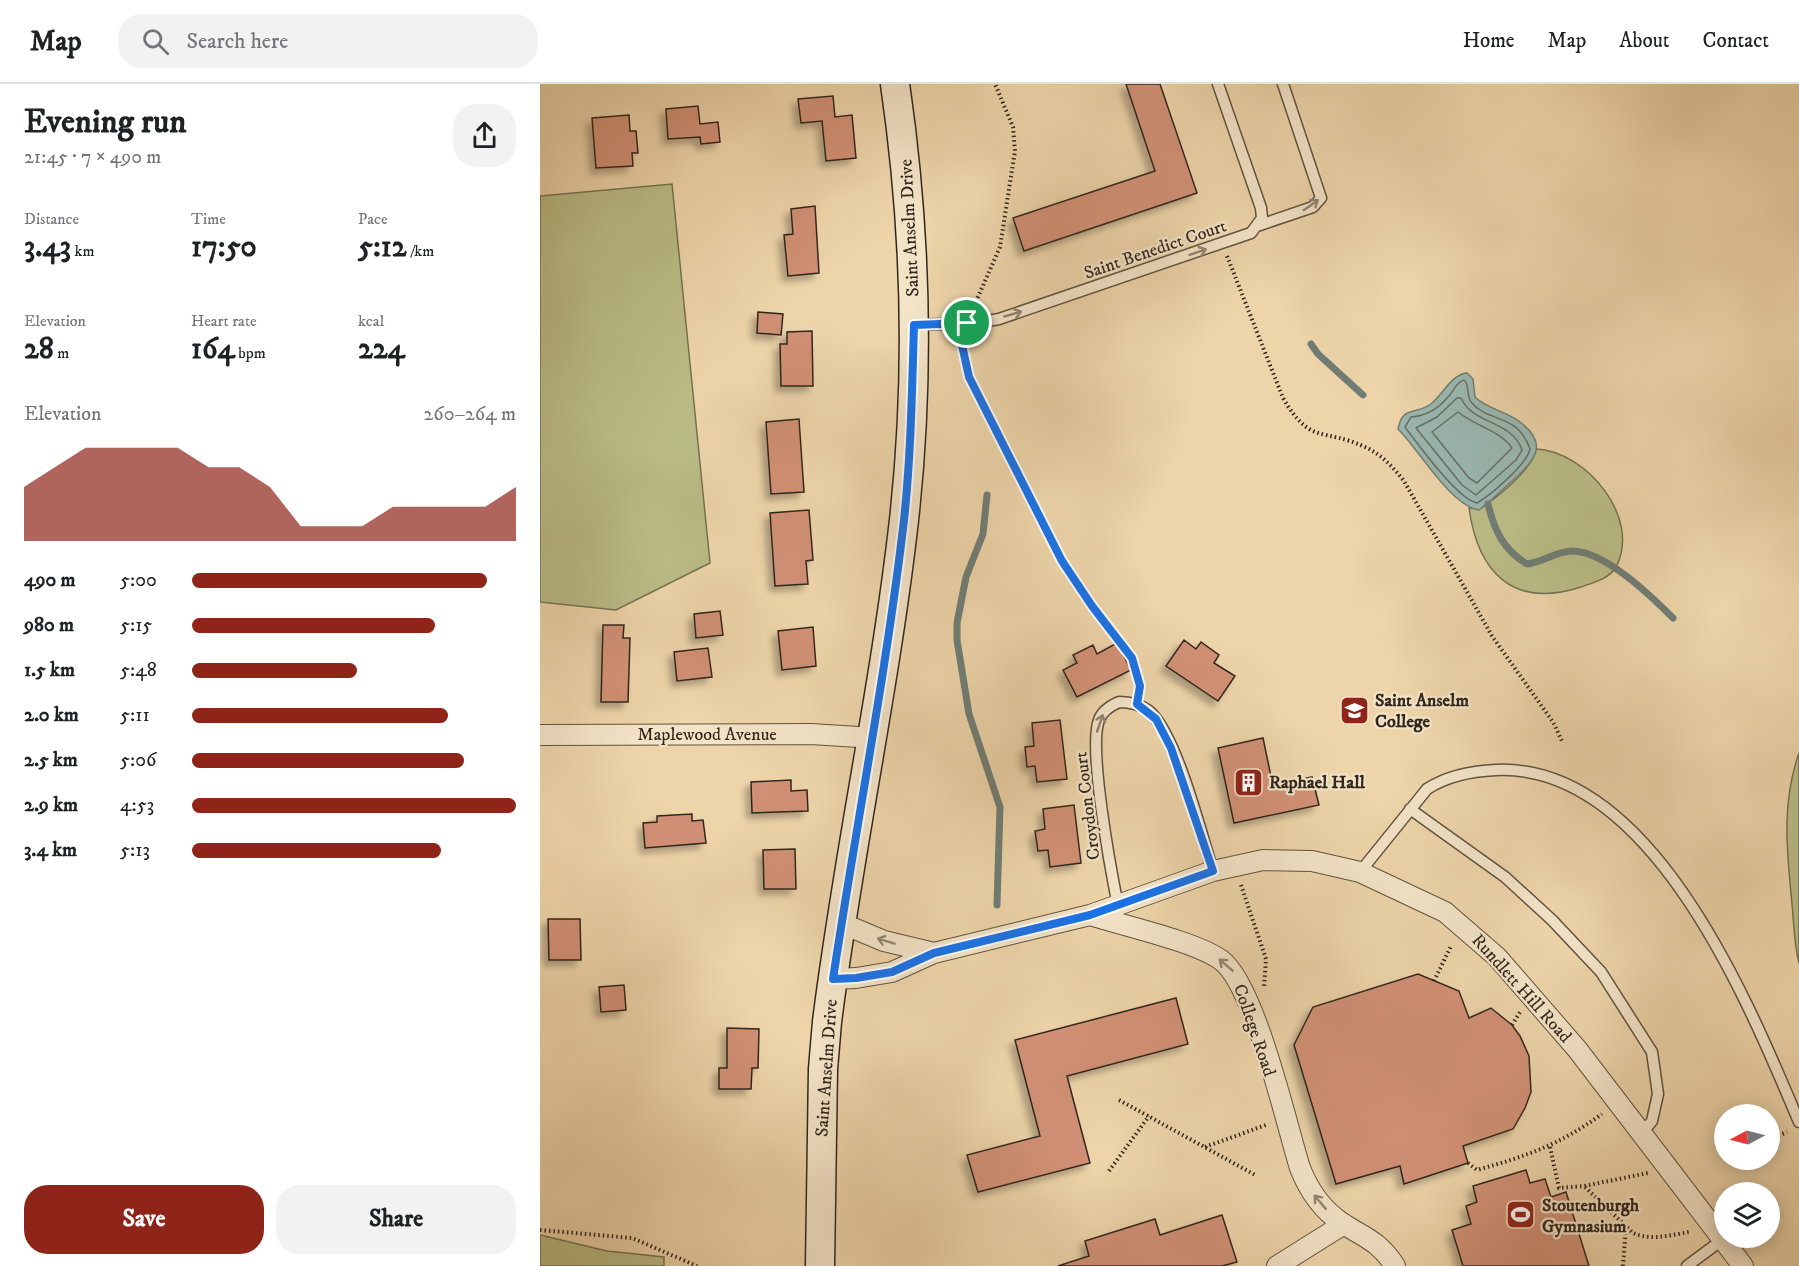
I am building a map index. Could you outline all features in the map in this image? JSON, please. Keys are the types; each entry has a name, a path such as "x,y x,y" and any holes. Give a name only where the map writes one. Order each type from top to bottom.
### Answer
{"street":[{"name":"Saint Anselm Drive","path":"820,1266 823,1069 841,923 874,738 904,518 910,442 914,325 908,181 895,84"},
{"name":"Maplewood Avenue","path":"540,735 811,734 874,738"},
{"name":"Rundlett Hill Road","path":"833,979 866,977 892,972 934,953 1090,915 1213,871 1275,859 1312,861 1359,872 1445,912 1481,941 1543,1006 1714,1230"},
{"name":"College Road","path":"1090,915 1199,949 1222,961 1239,980 1253,1013 1309,1190 1320,1205 1344,1224 1375,1242 1395,1266"},
{"name":"Rundlett Hill Road","path":"841,923 884,941 934,953"},
{"path":"1276,1266 1344,1224"},
{"name":"Rundlett Hill Road","path":"1728,1248 1743,1266"}],"lane":[{"path":"1218,84 1262,208 1262,218 1257,226"},
{"name":"Saint Benedict Court","path":"914,325 967,323 1023,312 1222,244 1251,233 1257,226 1313,207 1321,198 1283,84"},
{"name":"Croydon Court","path":"1118,906 1104,816 1096,734 1099,720 1110,705 1119,702 1137,704"},
{"path":"1137,704 1156,719 1171,748 1213,871"},
{"path":"1359,872 1427,789 1437,783 1470,773 1510,769 1539,773 1565,782 1602,807 1647,849 1693,906 1748,1008 1799,1122"},
{"path":"1410,809 1504,877 1552,920 1600,972 1652,1052 1657,1073 1657,1101 1652,1121 1641,1134"},
{"path":"1687,1266 1714,1246"}],"path":[{"path":"996,84 1013,127 1015,151 1000,247 967,323 962,345 969,377 1062,561 1092,606 1132,658 1140,686 1137,704"},
{"path":"1222,244 1275,377 1293,415 1308,429 1347,440 1379,455 1404,481 1492,636 1553,722 1562,741"},
{"path":"1240,881 1266,959 1263,992 1253,1013"},
{"path":"1434,981 1456,937"},
{"path":"1119,1100 1257,1176"},
{"path":"1468,1163 1478,1170 1550,1147 1607,1110"},
{"path":"1109,1172 1149,1116"},
{"path":"1205,1147 1285,1119"},
{"path":"1550,1147 1559,1188 1584,1186 1651,1172"},
{"path":"1584,1186 1633,1233 1648,1238 1694,1231"},
{"path":"1623,1266 1626,1226"},
{"path":"540,1230 632,1238 697,1266"}],"green space":[{"path":"672,184 710,563 616,610 540,602 540,196"},
{"path":"1536,449 1555,453 1573,461 1590,474 1604,490 1615,509 1622,528 1622,548 1616,567 1600,580 1557,593 1536,593 1518,589 1503,580 1490,567 1481,551 1469,508 1479,509 1504,491 1528,466"},
{"path":"1799,753 1799,963 1794,934 1787,828 1793,772"},
{"path":"540,1235 607,1251 664,1257 664,1266 540,1266"}],"water":[{"path":"1467,373 1473,379 1475,397 1520,422 1530,431 1535,439 1536,447 1535,454 1525,468 1479,510 1468,506 1446,488 1398,429 1403,416 1432,403 1452,381"}],"building":[{"path":"1126,84 1160,84 1197,193 1024,251 1013,218 1155,171"},
{"path":"833,96 835,117 852,115 856,158 826,161 822,121 801,123 798,99"},
{"path":"698,106 700,124 718,122 720,142 701,144 700,137 668,139 666,109"},
{"path":"629,115 630,131 636,131 638,153 632,153 633,166 596,168 592,118"},
{"path":"815,206 819,273 788,276 784,235 793,234 791,209"},
{"path":"758,312 783,314 781,335 757,333"},
{"path":"812,331 813,386 781,386 780,344 787,344 787,332"},
{"path":"799,419 804,492 771,494 766,422"},
{"path":"809,510 813,560 806,561 808,584 775,586 770,513"},
{"path":"720,611 723,635 696,638 694,614"},
{"path":"603,625 624,625 623,638 630,638 628,702 601,702"},
{"path":"813,627 816,666 782,670 778,631"},
{"path":"1184,640 1196,649 1201,642 1219,655 1214,663 1235,676 1218,701 1166,666"},
{"path":"1117,643 1131,670 1077,697 1063,670 1077,663 1073,655 1093,645 1097,654"},
{"path":"708,648 712,677 677,681 674,652"},
{"path":"1060,720 1067,779 1037,782 1035,766 1027,767 1025,747 1034,746 1032,723"},
{"name":"Raphael Hall","path":"1263,738 1273,786 1312,777 1319,805 1234,823 1218,748"},
{"path":"791,780 791,791 807,790 808,811 752,813 751,782"},
{"path":"1074,805 1081,863 1050,867 1048,850 1038,851 1035,831 1045,829 1043,809"},
{"path":"692,814 692,821 703,820 706,843 645,848 643,823 657,822 657,816"},
{"path":"795,849 796,889 764,889 763,850"},
{"path":"548,919 580,919 581,960 549,960"},
{"path":"1418,974 1459,991 1469,1018 1491,1008 1512,1025 1529,1056 1531,1092 1525,1108 1513,1129 1463,1146 1468,1163 1404,1184 1400,1166 1336,1184 1294,1045 1313,1007"},
{"path":"624,985 626,1010 601,1012 599,987"},
{"path":"1176,998 1188,1044 1067,1076 1090,1163 978,1192 967,1155 1040,1136 1015,1040"},
{"path":"727,1028 759,1029 758,1068 752,1068 751,1089 719,1089 719,1068 727,1068"},
{"name":"Stoutenburgh Gymnasium","path":"1526,1170 1530,1183 1545,1179 1551,1197 1566,1192 1589,1266 1463,1266 1452,1230 1471,1224 1466,1206 1477,1202 1473,1186"},
{"path":"1222,1215 1237,1262 1222,1266 1058,1266 1089,1256 1085,1241 1155,1219 1160,1235"}],"waterway":[{"path":"1311,344 1318,354 1363,395"},
{"path":"987,495 983,534 966,577 957,623 957,640 969,714 1000,807 997,905"},
{"path":"1488,504 1501,538 1512,552 1527,564 1566,551 1585,553 1599,558 1627,576 1673,618"}],"place":[{"name":"Saint Anselm College","path":"1354,710"},
{"name":"Raphael Hall","path":"1248,782"},
{"name":"Stoutenburgh Gymnasium","path":"1521,1215"}],"route":[{"path":"967,323 962,345 969,377 1062,561 1092,606 1132,658 1140,686 1137,704 1148,710 1156,719 1171,748 1213,871 1090,915 934,953 892,972 875,976 833,979 891,623 904,518 914,325 967,323"}]}
